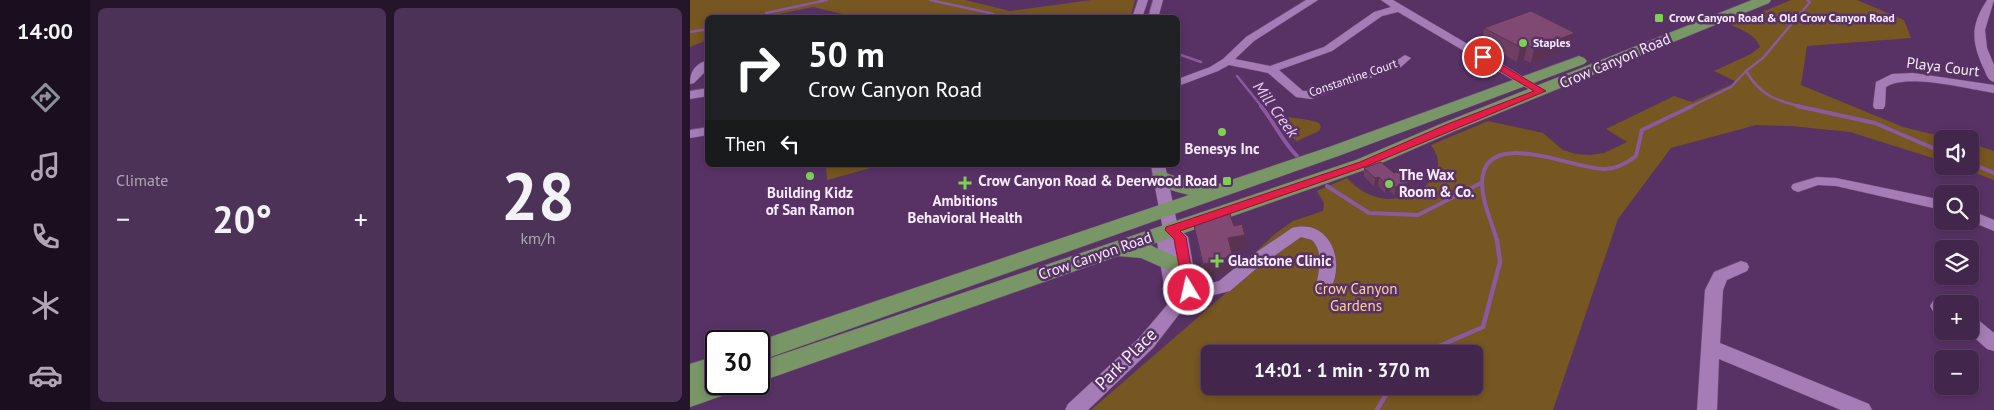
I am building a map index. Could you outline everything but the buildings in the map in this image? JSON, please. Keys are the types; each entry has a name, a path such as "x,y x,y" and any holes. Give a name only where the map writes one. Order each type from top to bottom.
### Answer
{"main road":[{"name":"Crow Canyon Road","path":"770,347 1169,220 1363,164 1449,127 1533,86 1736,0"},
{"name":"Crow Canyon Road","path":"770,368 1112,250 1224,191 1533,86 1755,1"},
{"path":"1160,171 1175,185 1204,191 1224,191"},
{"path":"1112,250 1139,250 1168,262"},
{"path":"690,361 705,363"},
{"path":"690,375 705,369"},
{"path":"690,396 705,391"}],"street":[{"path":"1138,15 1143,0"},
{"path":"1153,15 1158,0"},
{"path":"1180,83 1214,69 1227,61 1250,39 1313,0"},
{"path":"1386,0 1533,86"},
{"path":"1991,5 1980,20 1977,34 1994,78"},
{"path":"1227,61 1272,70 1277,66 1328,49 1378,14 1400,8"},
{"name":"Constantine Court","path":"1272,70 1300,94 1311,95 1398,65 1405,58"},
{"path":"690,80 698,70 705,66"},
{"name":"Playa Court","path":"1879,106 1880,85 1892,78 1913,77 1994,89"},
{"path":"690,95 705,92"},
{"path":"690,134 705,132"},
{"path":"1160,171 1169,220 1165,242 1176,308 1210,289 1224,286 1251,264 1298,232 1307,232 1314,235 1321,240 1329,253 1329,267 1324,286"},
{"path":"1798,187 1817,181 1836,182 1934,203"},
{"path":"1979,219 1994,226"},
{"name":"Park Place","path":"1075,410 1146,343 1189,290 1180,237 1169,220"},
{"path":"1707,410 1714,290 1720,276 1741,267"},
{"path":"1979,331 1994,344"},
{"path":"1710,347 1862,410"}],"green space":[{"path":"690,0 965,0 1010,11 1091,0 1135,0 1131,15 847,15 813,7 775,15 705,15 705,41 690,47"},
{"name":"Crow Canyon Gardens","path":"1791,0 1857,0 1904,20 1911,38 1807,46 1801,85 1903,127 1934,135 1934,158 1850,132 1791,126 1756,125 1671,148 1618,219 1553,410 1091,410 1234,286 1242,265 1276,233 1293,221 1323,211 1324,203 1317,191 1347,178 1362,191 1375,197 1388,199 1407,196 1425,187 1436,173 1437,158 1431,145 1488,121 1543,133 1563,150 1576,154 1604,153 1627,142 1606,129 1674,96 1692,102 1737,82 1714,71 1751,54 1760,47 1752,36 1731,25"},
{"path":"1288,117 1319,123 1321,127 1319,131 1297,141 1288,134 1278,121"},
{"path":"1979,146 1994,151 1994,180 1979,174"},
{"path":"826,167 874,167 827,180"}],"waterway":[{"name":"Mill Creek","path":"766,13 827,0"},
{"name":"Mill Creek","path":"930,0 995,15"},
{"path":"1746,71 1763,58 1810,2 1807,0"},
{"path":"690,32 705,30"},
{"name":"Mill Creek","path":"1180,55 1201,62"},
{"path":"1690,107 1731,87 1746,71"},
{"path":"1746,71 1757,86 1770,96 1803,107"},
{"name":"Mill Creek","path":"1237,76 1262,107"},
{"name":"Mill Creek","path":"1261,106 1297,156"},
{"path":"1497,241 1485,205 1482,182 1487,165 1498,156 1514,153 1533,154 1591,168 1605,169 1618,167 1636,156 1642,130 1692,106"},
{"path":"1797,106 1875,123 1934,149"},
{"path":"1979,167 1994,173"},
{"name":"Mill Creek","path":"1327,186 1369,213 1418,215 1481,183"},
{"path":"1442,345 1483,327 1500,262 1497,240"},
{"path":"1377,410 1386,395"}],"place":[{"name":"Crow Canyon Road & Old Crow Canyon Road","path":"1659,18"},
{"name":"Staples","path":"1523,43"},
{"name":"Benesys Inc","path":"1222,132"},
{"name":"Building Kidz of San Ramon","path":"810,176"},
{"name":"Crow Canyon Road & Deerwood Road","path":"1227,181"},
{"name":"Ambitions Behavioral Health","path":"965,183"},
{"name":"The Wax Room & Co.","path":"1389,184"},
{"name":"Gladstone Clinic","path":"1217,261"}],"route":[{"path":"1189,290 1180,237 1171,230 1363,164 1449,127 1541,91 1483,57"}]}
